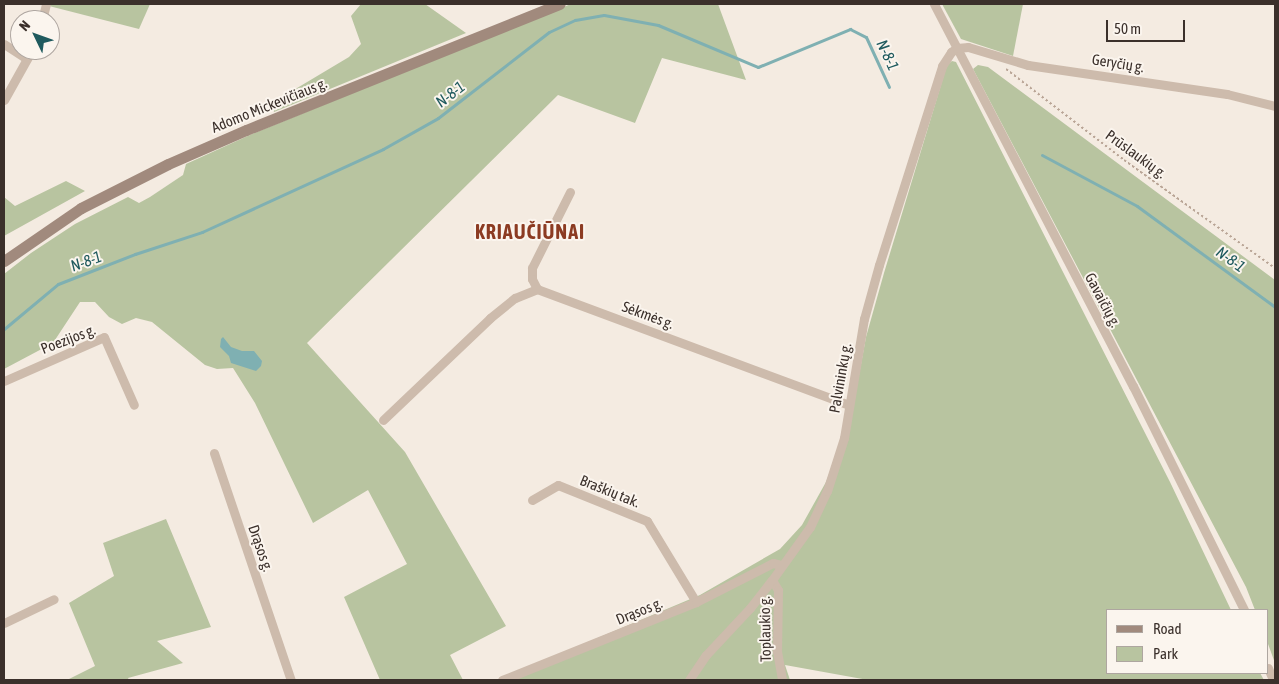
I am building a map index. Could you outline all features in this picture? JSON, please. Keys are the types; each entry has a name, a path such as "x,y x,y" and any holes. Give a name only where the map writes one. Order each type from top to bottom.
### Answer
{"main road":[{"name":"Adomo Mickevičiaus g.","path":"4,261 82,208 168,164 246,130 560,4"}],"street":[{"name":"Gavaičių g.","path":"934,4 1133,386 1244,609"},
{"name":"Geryčių g.","path":"957,48 968,47 1028,65 1063,68 1227,94 1275,106"},
{"name":"Palvininkų g.","path":"688,680 706,656 750,608 772,580 810,527 827,491 844,438 864,319 879,266 942,66 947,57 957,48"},
{"path":"4,100 26,60"},
{"path":"383,420 490,318 516,298 537,289 532,279 532,268 570,192"},
{"name":"Sėkmės g.","path":"537,289 849,405"},
{"name":"Poezijos g.","path":"4,381 104,337 134,405"},
{"name":"Drąsos g.","path":"214,452 291,680"},
{"name":"Braškių tak.","path":"532,500 558,485 647,521 696,602"},
{"name":"Drąsos g.","path":"502,680 696,602 773,563 782,565"},
{"name":"Toplaukio g.","path":"772,580 778,590 777,651 782,680"},
{"path":"4,623 54,599"}],"path":[{"name":"Prūslaukių g.","path":"1001,65 1124,160 1275,268"}],"green space":[{"path":"50,4 150,4 139,29 49,6"},
{"path":"361,4 425,4 466,33 274,112 272,103 349,57 361,44 351,16"},
{"path":"571,4 718,4 746,80 662,58 635,123 558,95 307,343 405,452 506,626 450,655 463,680 380,680 344,597 407,564 368,490 313,523 255,403 233,368 217,369 205,365 152,322 136,318 122,324 109,317 95,302 80,302 53,343 4,369 4,274 31,253 75,224 128,197 139,203 150,197 183,175 186,164 252,134"},
{"path":"942,4 1023,4 1013,56 961,39"},
{"path":"952,61 956,62 1170,482 1231,609 1106,609 1106,674 1261,674 1264,680 868,680 785,665 790,680 498,680 700,595 780,549 802,525 826,482 852,413 866,337 947,65"},
{"path":"978,65 988,67 1275,280 1275,663 1269,647 1269,609 1255,609 1246,587 973,69"},
{"path":"66,181 85,191 4,236 4,197 15,206"},
{"path":"166,519 211,627 157,641 183,663 128,678 129,680 67,680 95,666 69,603 114,576 103,543"}],"water":[{"path":"223,337 231,347 242,351 254,351 262,361 261,366 256,371 231,363 229,356 220,347"}],"waterway":[{"name":"N-8-1","path":"4,329 58,284 135,254 202,232 383,149 438,118 549,32 575,20 604,15 658,25 758,67 850,29 866,37 889,87"},
{"name":"N-8-1","path":"1042,155 1137,206 1275,307"}],"district":[{"name":"KRIAUČIŪNAI","path":"530,231"}]}
